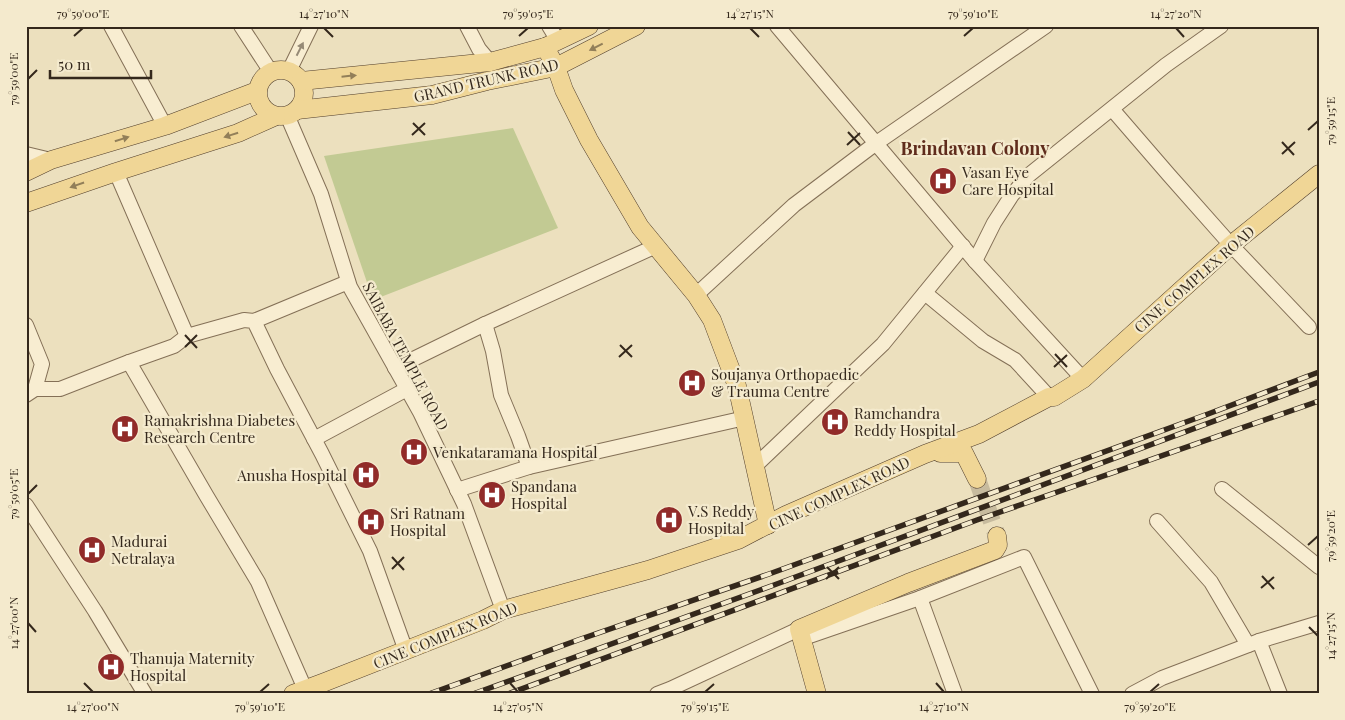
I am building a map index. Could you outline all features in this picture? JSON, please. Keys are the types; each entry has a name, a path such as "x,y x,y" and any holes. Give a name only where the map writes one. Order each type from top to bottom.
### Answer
{"main road":[{"path":"295,76 490,62 551,38 589,26"},
{"name":"GRAND TRUNK ROAD","path":"26,203 238,133 287,114 432,96 487,81 556,67 636,26"},
{"path":"551,38 556,67 564,90 589,140 640,227 696,295 712,320 738,386 768,525"},
{"path":"281,69 295,76 304,88 302,104 287,114 269,114 259,102 257,91 261,80 270,72 281,69"},
{"path":"26,172 51,160 165,126 257,91"},
{"name":"CINE COMPLEX ROAD","path":"299,692 406,651 503,610 657,567 738,540 786,515 925,454 979,434 1049,397 1054,397 1083,378 1231,245 1319,174"},
{"path":"925,454 964,453 977,479"},
{"path":"818,694 800,634 908,583 995,550 998,545 997,536"}],"street":[{"path":"111,26 165,126"},
{"path":"241,26 270,72"},
{"path":"295,76 311,26"},
{"path":"467,26 479,49 490,62"},
{"path":"777,26 975,261 1083,378"},
{"path":"696,295 794,205 875,144 1046,26"},
{"path":"975,261 994,223 1012,195 1029,175 1166,65 1221,26"},
{"path":"1112,108 1231,245 1309,326"},
{"name":"SAIBABA TEMPLE ROAD","path":"287,114 321,194 348,282 420,412 464,504 503,610"},
{"path":"26,154 51,160"},
{"path":"116,172 187,336"},
{"path":"396,368 485,324 656,246"},
{"path":"755,466 884,344 963,246"},
{"path":"26,325 42,364 30,392 60,389 174,346 187,336 244,320 254,321 348,282"},
{"path":"925,293 983,341 1015,360 1049,397"},
{"path":"254,321 370,551 406,651"},
{"path":"485,324 493,350 501,394 529,466"},
{"path":"129,362 258,582 299,692"},
{"path":"314,439 407,389"},
{"path":"457,490 529,466 744,418"},
{"path":"1222,490 1319,567"},
{"path":"26,505 95,611 145,694"},
{"path":"1157,521 1211,582 1253,643 1280,694"},
{"path":"657,694 671,691 800,634 920,598 1024,557 1092,694"},
{"path":"920,598 955,694"},
{"path":"1132,694 1162,678 1253,643 1319,623"}],"green space":[{"path":"513,128 558,228 373,300 324,156"}],"tunnel":[{"path":"977,479 997,536"}],"railway":[{"path":"429,694 769,574 1319,372"},
{"path":"473,694 774,585 1319,382"},
{"path":"508,694 977,520 1319,401"}],"place":[{"name":"Vasan Eye Care Hospital","path":"943,181"},
{"name":"Soujanya Orthopaedic & Trauma Centre","path":"692,383"},
{"name":"Ramchandra Reddy Hospital","path":"835,422"},
{"name":"Ramakrishna Diabetes Research Centre","path":"125,429"},
{"name":"Venkataramana Hospital","path":"414,452"},
{"name":"Anusha Hospital","path":"366,475"},
{"name":"Spandana Hospital","path":"492,495"},
{"name":"V.S Reddy Hospital","path":"669,520"},
{"name":"Sri Ratnam Hospital","path":"371,522"},
{"name":"Madurai Netralaya","path":"92,550"},
{"name":"Thanuja Maternity Hospital","path":"111,667"}],"district":[{"name":"Brindavan Colony","path":"975,148"}]}
